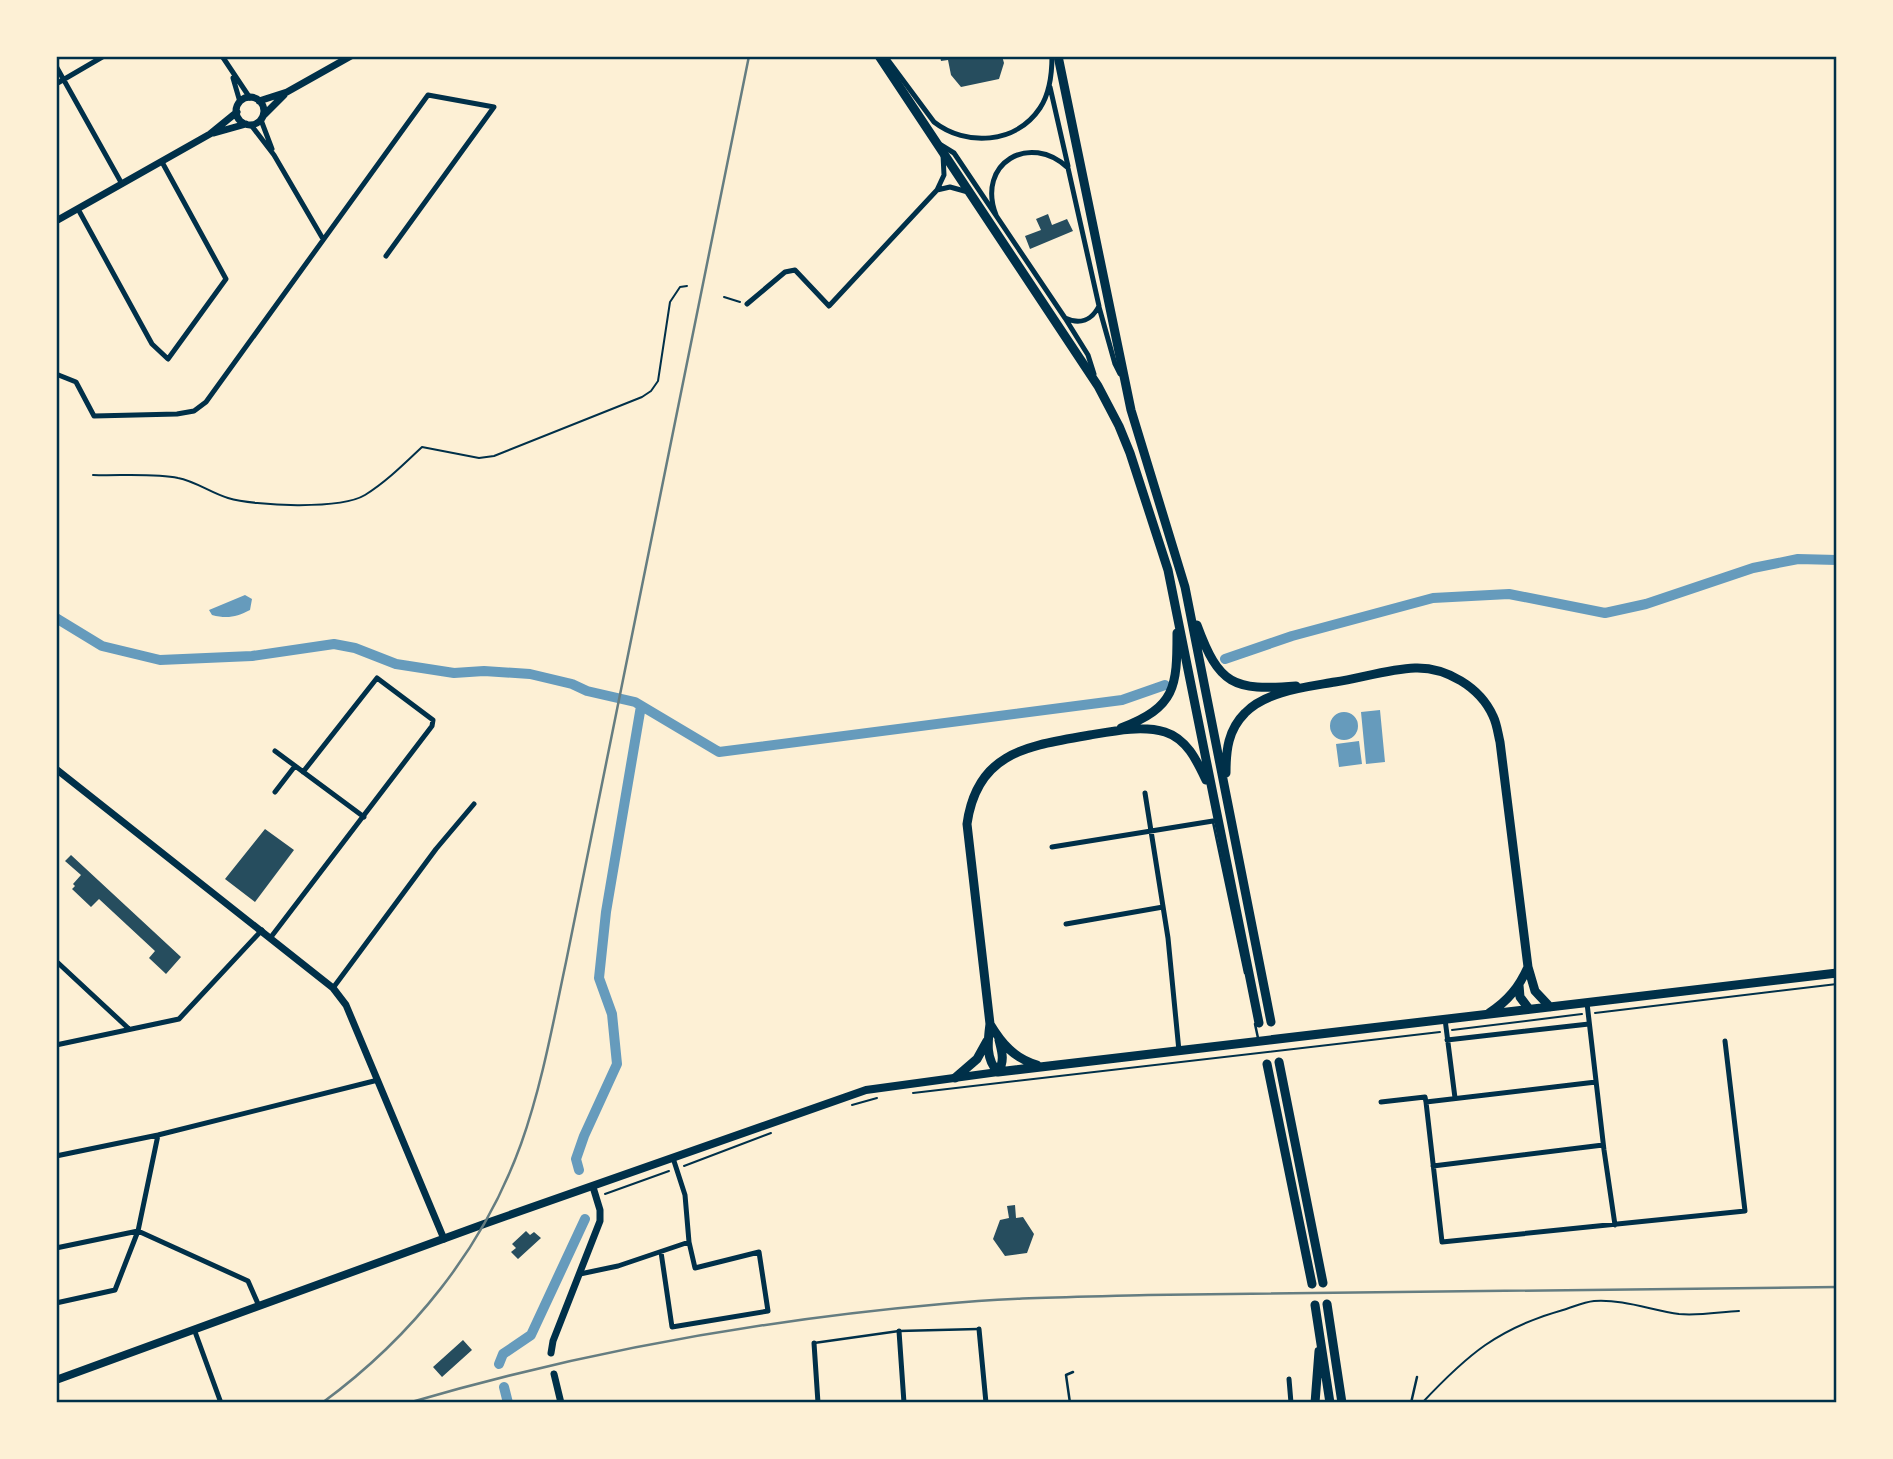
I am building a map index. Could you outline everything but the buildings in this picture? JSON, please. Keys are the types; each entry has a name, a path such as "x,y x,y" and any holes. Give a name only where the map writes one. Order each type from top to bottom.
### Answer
{"main road":[{"path":"879,56 1098,386 1126,444 1158,535 1177,610 1259,1023"},
{"path":"1058,56 1126,387 1143,456 1207,652 1226,677 1238,683 1255,687 1322,685"},
{"path":"1185,587 1271,1022"},
{"path":"1113,731 1149,716 1166,700 1173,687 1177,673 1177,610"},
{"path":"1226,792 1227,743 1230,734 1245,713 1263,700 1322,685 1415,668 1439,671 1464,682 1481,697 1493,716 1500,742 1528,967 1535,991 1550,1007"},
{"path":"998,1072 990,1059 990,1024 967,824 969,808 982,779 1008,756 1032,746 1113,731 1150,730 1165,732 1178,738 1195,757 1213,794"},
{"path":"1486,1014 1503,1003 1520,985 1528,967"},
{"path":"56,1380 866,1090 1837,973"},
{"path":"1520,985 1520,998 1529,1009"},
{"path":"1529,1009 1535,991"},
{"path":"990,1024 999,1039 1015,1056 1044,1067"},
{"path":"956,1078 977,1059 988,1039"},
{"path":"998,1072 1003,1065 999,1039"},
{"path":"1279,1062 1323,1283"},
{"path":"1267,1063 1312,1284"},
{"path":"1327,1304 1342,1403"},
{"path":"1315,1305 1330,1403"},
{"path":"1315,1403 1321,1335"},
{"path":"1336,1353 1349,1403"}],"street":[{"path":"56,84 104,56"},
{"path":"222,56 232,75 250,98 259,101 264,108 262,118 274,155"},
{"path":"259,101 286,92 351,56"},
{"path":"885,56 934,122 943,130 971,140 1001,136 1025,124 1039,109 1049,84 1052,56"},
{"path":"56,66 122,184"},
{"path":"56,221 209,134 237,112 240,102 232,75"},
{"path":"1049,84 1099,306 1115,364 1126,387"},
{"path":"209,134 249,125 262,118 286,92"},
{"path":"56,374 76,382 94,416 177,414 194,411 206,402 428,94 494,107 386,256"},
{"path":"240,102 250,98"},
{"path":"237,112 240,120 249,125 274,155 323,239"},
{"path":"936,143 954,153 1065,318 1088,355 1098,386"},
{"path":"996,215 990,200 990,188 997,172 1011,159 1031,152 1041,152 1059,159 1068,168"},
{"path":"747,304 785,272 794,270 829,306 937,190 944,175 943,153"},
{"path":"78,209 152,344 168,359 226,279 162,162"},
{"path":"937,190 950,187 970,192"},
{"path":"1065,318 1086,320 1091,318 1099,306"},
{"path":"271,937 432,726 433,720 377,678 303,772"},
{"path":"275,751 364,817"},
{"path":"275,792 295,766"},
{"path":"56,769 333,988 346,1005 444,1239"},
{"path":"1145,793 1163,907 1179,1051"},
{"path":"333,988 436,849 474,804"},
{"path":"1052,847 1213,821"},
{"path":"1066,924 1163,907"},
{"path":"56,1045 178,1019 262,930"},
{"path":"56,962 128,1028"},
{"path":"1587,1003 1615,1225"},
{"path":"1445,1019 1455,1098"},
{"path":"1447,1040 1589,1024"},
{"path":"1381,1102 1425,1097 1442,1242 1745,1211 1725,1041"},
{"path":"56,1156 158,1135 378,1080"},
{"path":"1426,1102 1596,1082"},
{"path":"56,1303 115,1290 138,1231 158,1135"},
{"path":"1433,1166 1603,1146"},
{"path":"661,1252 672,1327 768,1311 760,1252 695,1268 684,1195 673,1158"},
{"path":"551,1353 553,1341 600,1221 600,1210 593,1187"},
{"path":"56,1248 138,1231 248,1281 259,1306"},
{"path":"580,1274 618,1266 689,1242"},
{"path":"194,1329 221,1403"},
{"path":"979,1329 986,1403"},
{"path":"899,1331 904,1403"},
{"path":"814,1343 818,1403"},
{"path":"554,1374 561,1403"},
{"path":"1289,1379 1291,1403"}],"lane":[{"path":"1213,821 1259,1042"},
{"path":"814,1343 899,1331 979,1329"},
{"path":"1070,1403 1066,1375 1073,1372"},
{"path":"1411,1403 1417,1377"}],"path":[{"path":"93,475 178,478 229,498 275,505 308,504 362,497 422,447 479,458 495,456 651,391 658,381 670,302 680,287 687,286"},
{"path":"724,297 747,304"},
{"path":"914,1093 1837,984"},
{"path":"851,1105 878,1097"},
{"path":"604,1194 774,1132"},
{"path":"1422,1403 1456,1367 1490,1341 1509,1328 1540,1316 1593,1301 1620,1302 1682,1314 1739,1311"}],"water":[{"path":"245,595 252,599 250,610 241,614 217,616 212,615 209,610"},
{"path":"1380,710 1385,762 1366,764 1361,712"},
{"path":"1344,712 1354,716 1358,726 1354,736 1344,740 1334,736 1330,726 1334,716"},
{"path":"1359,741 1362,764 1339,767 1336,744"}],"waterway":[{"path":"1225,659 1292,636 1433,598 1509,594 1605,613 1646,604 1753,568 1798,559 1837,560"},
{"path":"56,618 102,646 160,660 252,656 334,644 355,648 396,664 454,673 484,671 530,674 635,702 719,752 1122,700 1165,685"},
{"path":"579,1170 576,1159 584,1136 617,1064 612,1014 599,978 606,912 641,706"},
{"path":"499,1364 503,1354 531,1335 585,1219"},
{"path":"504,1387 508,1403"}],"railway":[{"path":"322,1403 386,1349 441,1288 487,1219 505,1183 528,1122 547,1054 749,56"},
{"path":"408,1403 539,1368 672,1340 807,1319 968,1302 1148,1295 1837,1287"}]}
